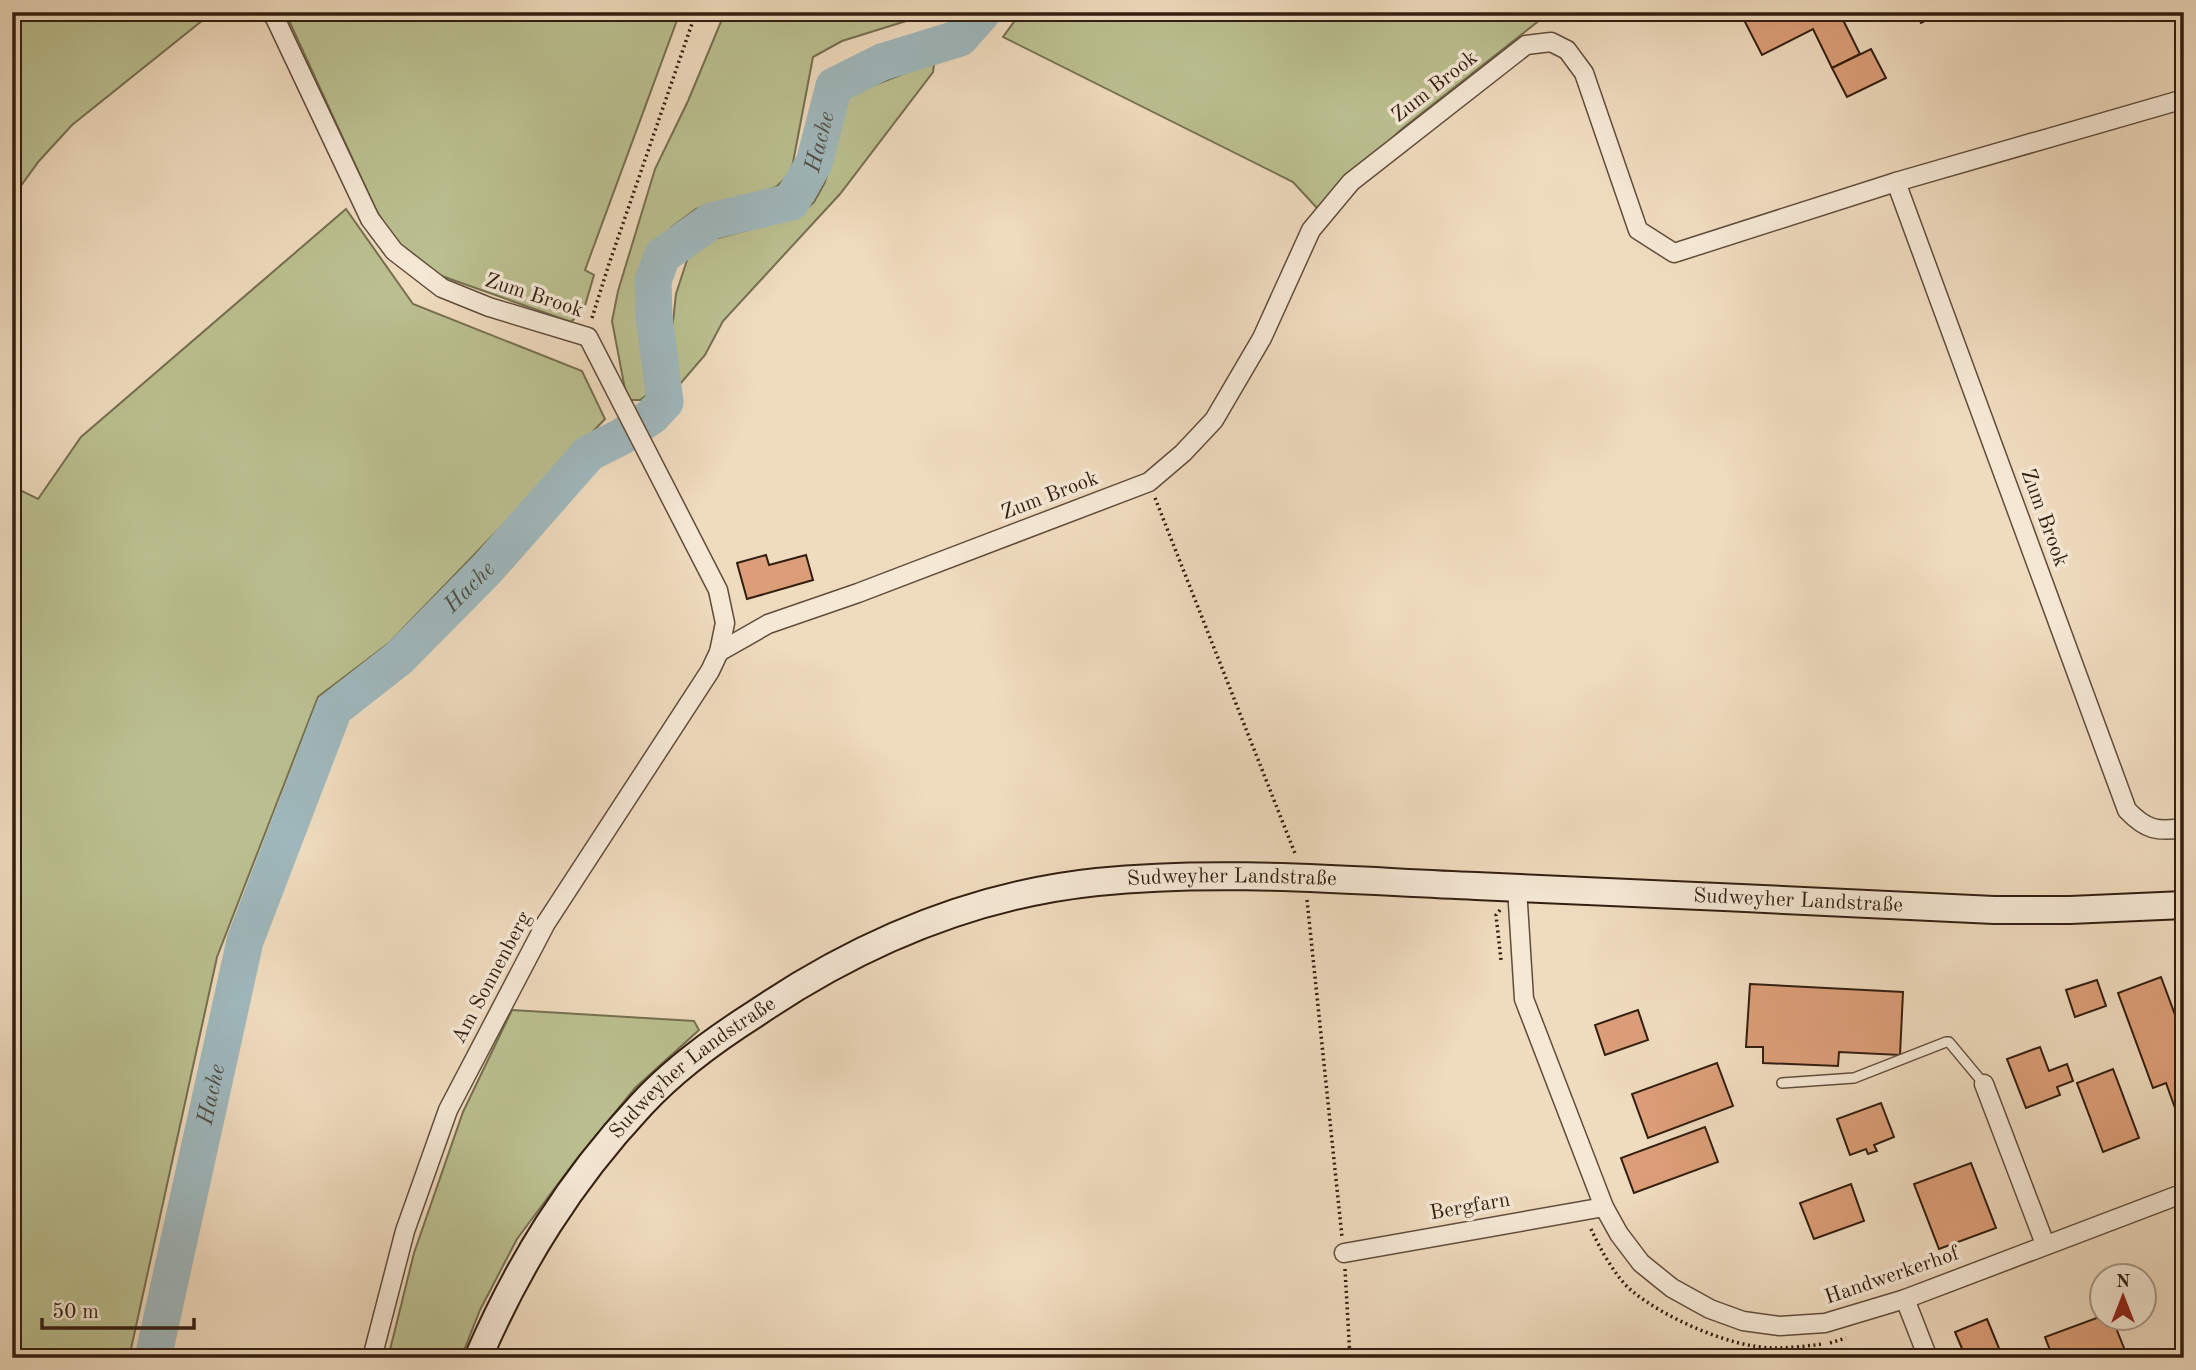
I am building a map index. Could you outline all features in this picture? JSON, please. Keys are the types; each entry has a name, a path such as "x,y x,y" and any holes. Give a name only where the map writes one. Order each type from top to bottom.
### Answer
{"main road":[{"name":"Sudweyher Landstraße","path":"478,1358 530,1250 581,1175 643,1103 688,1062 735,1027 818,974 918,925 971,907 1024,894 1094,882 1168,877 1305,879 1994,910 2096,910 2184,905"}],"street":[{"name":"Zum Brook","path":"270,12 370,219 394,251 442,288 489,307 587,337 718,590 725,623 719,652"},
{"name":"Zum Brook","path":"719,652 768,624 858,593 1149,482 1183,453 1214,420 1262,338 1311,230 1351,182 1526,45 1551,42 1567,50 1584,73 1638,230 1674,253 1896,183 2184,99"},
{"name":"Zum Brook","path":"1896,183 2127,810 2141,825 2164,831 2184,828"},
{"name":"Am Sonnenberg","path":"372,1358 405,1231 448,1110 546,923 710,671 719,652"},
{"name":"Handwerkerhof","path":"1517,888 1524,999 1604,1207 1619,1234 1641,1263 1672,1288 1710,1309 1743,1321 1780,1326 1825,1323 1905,1299 2184,1193"},
{"path":"1984,1084 2045,1244"},
{"name":"Bergfarn","path":"1344,1253 1604,1207"},
{"path":"1905,1299 1928,1358"}],"lane":[{"path":"1782,1083 1854,1077 1949,1042 1984,1084"}],"path":[{"path":"587,337 612,253 696,12"},
{"path":"1149,482 1305,879 1344,1253 1350,1358"},
{"path":"1501,964 1496,915 1517,888"},
{"path":"1584,1210 1598,1246 1630,1290 1671,1317 1709,1333 1772,1348 1809,1346 1849,1337"}],"green space":[{"path":"12,12 213,12 72,125 39,161 12,198"},
{"path":"285,12 680,12 585,270 594,275 584,309 571,322 439,275 398,245 376,210"},
{"path":"725,12 935,12 842,41 813,57 791,173 776,187 696,209 658,241 647,268 641,315 651,376 648,394 640,400 627,400 612,321 618,291 655,169 688,101"},
{"path":"1021,12 1550,12 1403,128 1317,208 1293,182 1003,37"},
{"path":"926,65 934,65 933,72 840,194 723,321 705,355 674,391 670,391 666,386 676,294 688,257 703,242 797,217 814,202 825,182 849,95"},
{"path":"346,209 413,304 582,371 605,419 389,643 318,697 217,957 129,1358 12,1358 12,486 38,499 81,437"},
{"path":"512,1010 694,1021 699,1030 635,1088 575,1161 517,1239 480,1310 461,1358 388,1358 414,1253 463,1112"}],"building":[{"path":"1760,12 1839,12 1860,54 1832,68 1813,29 1762,55 1744,20"},
{"path":"1916,12 1931,12 1933,17 1921,23"},
{"path":"1871,49 1886,78 1847,97 1832,68"},
{"path":"766,555 769,565 806,555 813,580 747,599 737,563"},
{"path":"2161,977 2184,1039 2184,1133 2166,1083 2153,1088 2118,993"},
{"path":"2097,980 2106,1006 2075,1017 2066,990"},
{"path":"1750,984 1903,992 1900,1055 1839,1052 1838,1066 1763,1063 1763,1047 1746,1047"},
{"path":"1638,1010 1648,1040 1605,1055 1595,1025"},
{"path":"2040,1047 2049,1071 2067,1064 2073,1081 2057,1087 2060,1095 2026,1108 2007,1059"},
{"path":"1717,1063 1733,1106 1648,1138 1632,1094"},
{"path":"2113,1069 2139,1138 2103,1152 2077,1083"},
{"path":"1881,1103 1894,1137 1874,1145 1877,1151 1868,1154 1866,1149 1850,1155 1837,1119"},
{"path":"1705,1127 1718,1162 1634,1193 1621,1158"},
{"path":"1971,1163 1996,1228 1939,1249 1914,1184"},
{"path":"1851,1184 1864,1221 1814,1239 1800,1203"},
{"path":"1987,1319 2003,1358 1966,1358 1955,1332"},
{"path":"2088,1321 2088,1332 2118,1332 2128,1358 2053,1358 2045,1337"},
{"path":"2184,1338 2184,1358 2181,1358 2175,1341"}],"waterway":[{"name":"Hache","path":"153,1358 245,941 334,709 399,658 487,569 589,453 621,437 652,416 665,402 654,316 653,281 662,256 711,221 791,202 814,163 834,86 882,62 960,38 983,12"}]}
